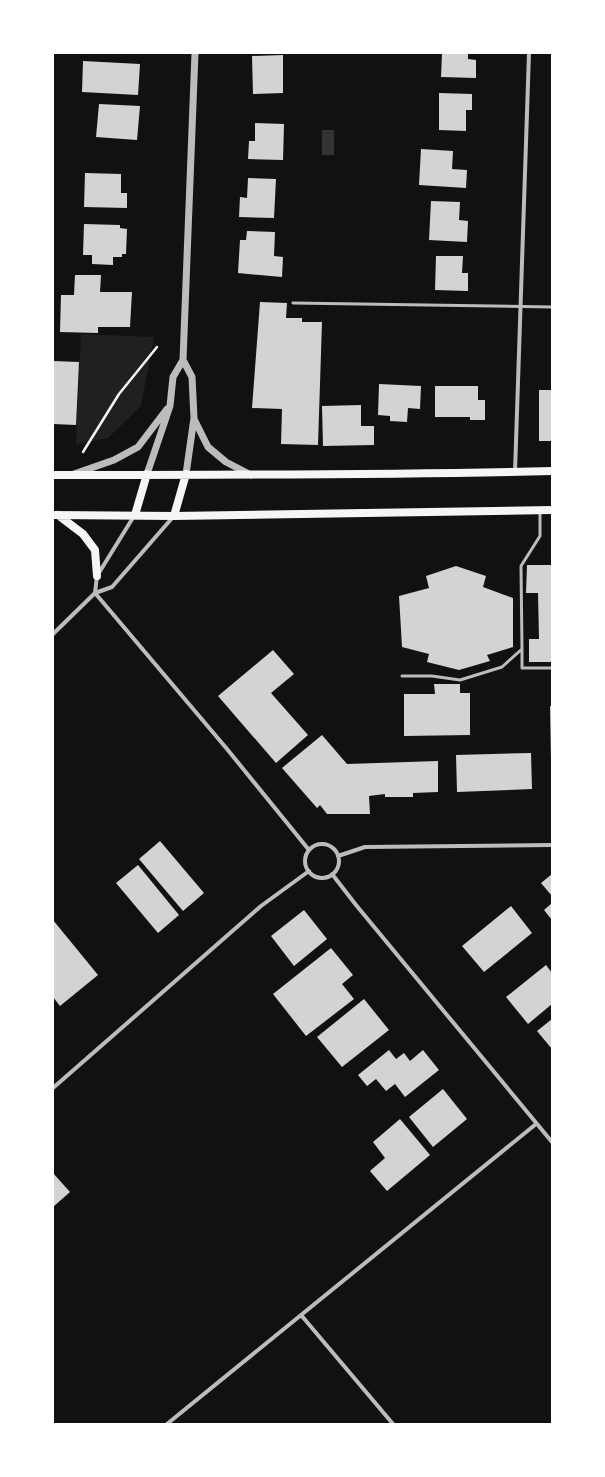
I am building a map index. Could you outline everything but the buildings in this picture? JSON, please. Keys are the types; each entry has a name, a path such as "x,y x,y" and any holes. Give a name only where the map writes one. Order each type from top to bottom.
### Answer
{"main road":[{"path":"53,476 186,474 253,476 552,471"},
{"path":"135,515 147,474"},
{"path":"174,516 186,474"},
{"path":"55,515 174,516 552,510"},
{"path":"55,515 83,534 95,550 97,576"}],"street":[{"path":"147,474 170,406 173,377 183,360 195,53"},
{"path":"515,472 529,53"},
{"path":"183,360 192,377 194,418 186,474"},
{"path":"69,475 114,460 138,447 170,406"},
{"path":"194,418 208,447 226,462 253,476"},
{"path":"135,515 97,576 95,593 227,749 308,850"},
{"path":"53,634 95,593 112,587 174,516"},
{"path":"317,844 328,845 336,851 338,856 338,866 332,874 323,878 312,875 308,872 305,861 308,850 317,844"},
{"path":"338,856 365,847 552,845"},
{"path":"53,1088 261,906 308,872"},
{"path":"332,874 552,1142"},
{"path":"167,1424 536,1124"},
{"path":"301,1315 393,1424"}],"lane":[{"path":"293,303 552,307"},
{"path":"540,510 540,536 521,566 522,668 552,668"},
{"path":"402,676 432,676 460,680 502,667 522,649"}],"path":[{"path":"83,452 119,394 157,347"}],"shaded area":[{"path":"322,130 334,130 334,155 322,155"},
{"path":"81,334 154,337 141,406 108,438 76,445"}]}
